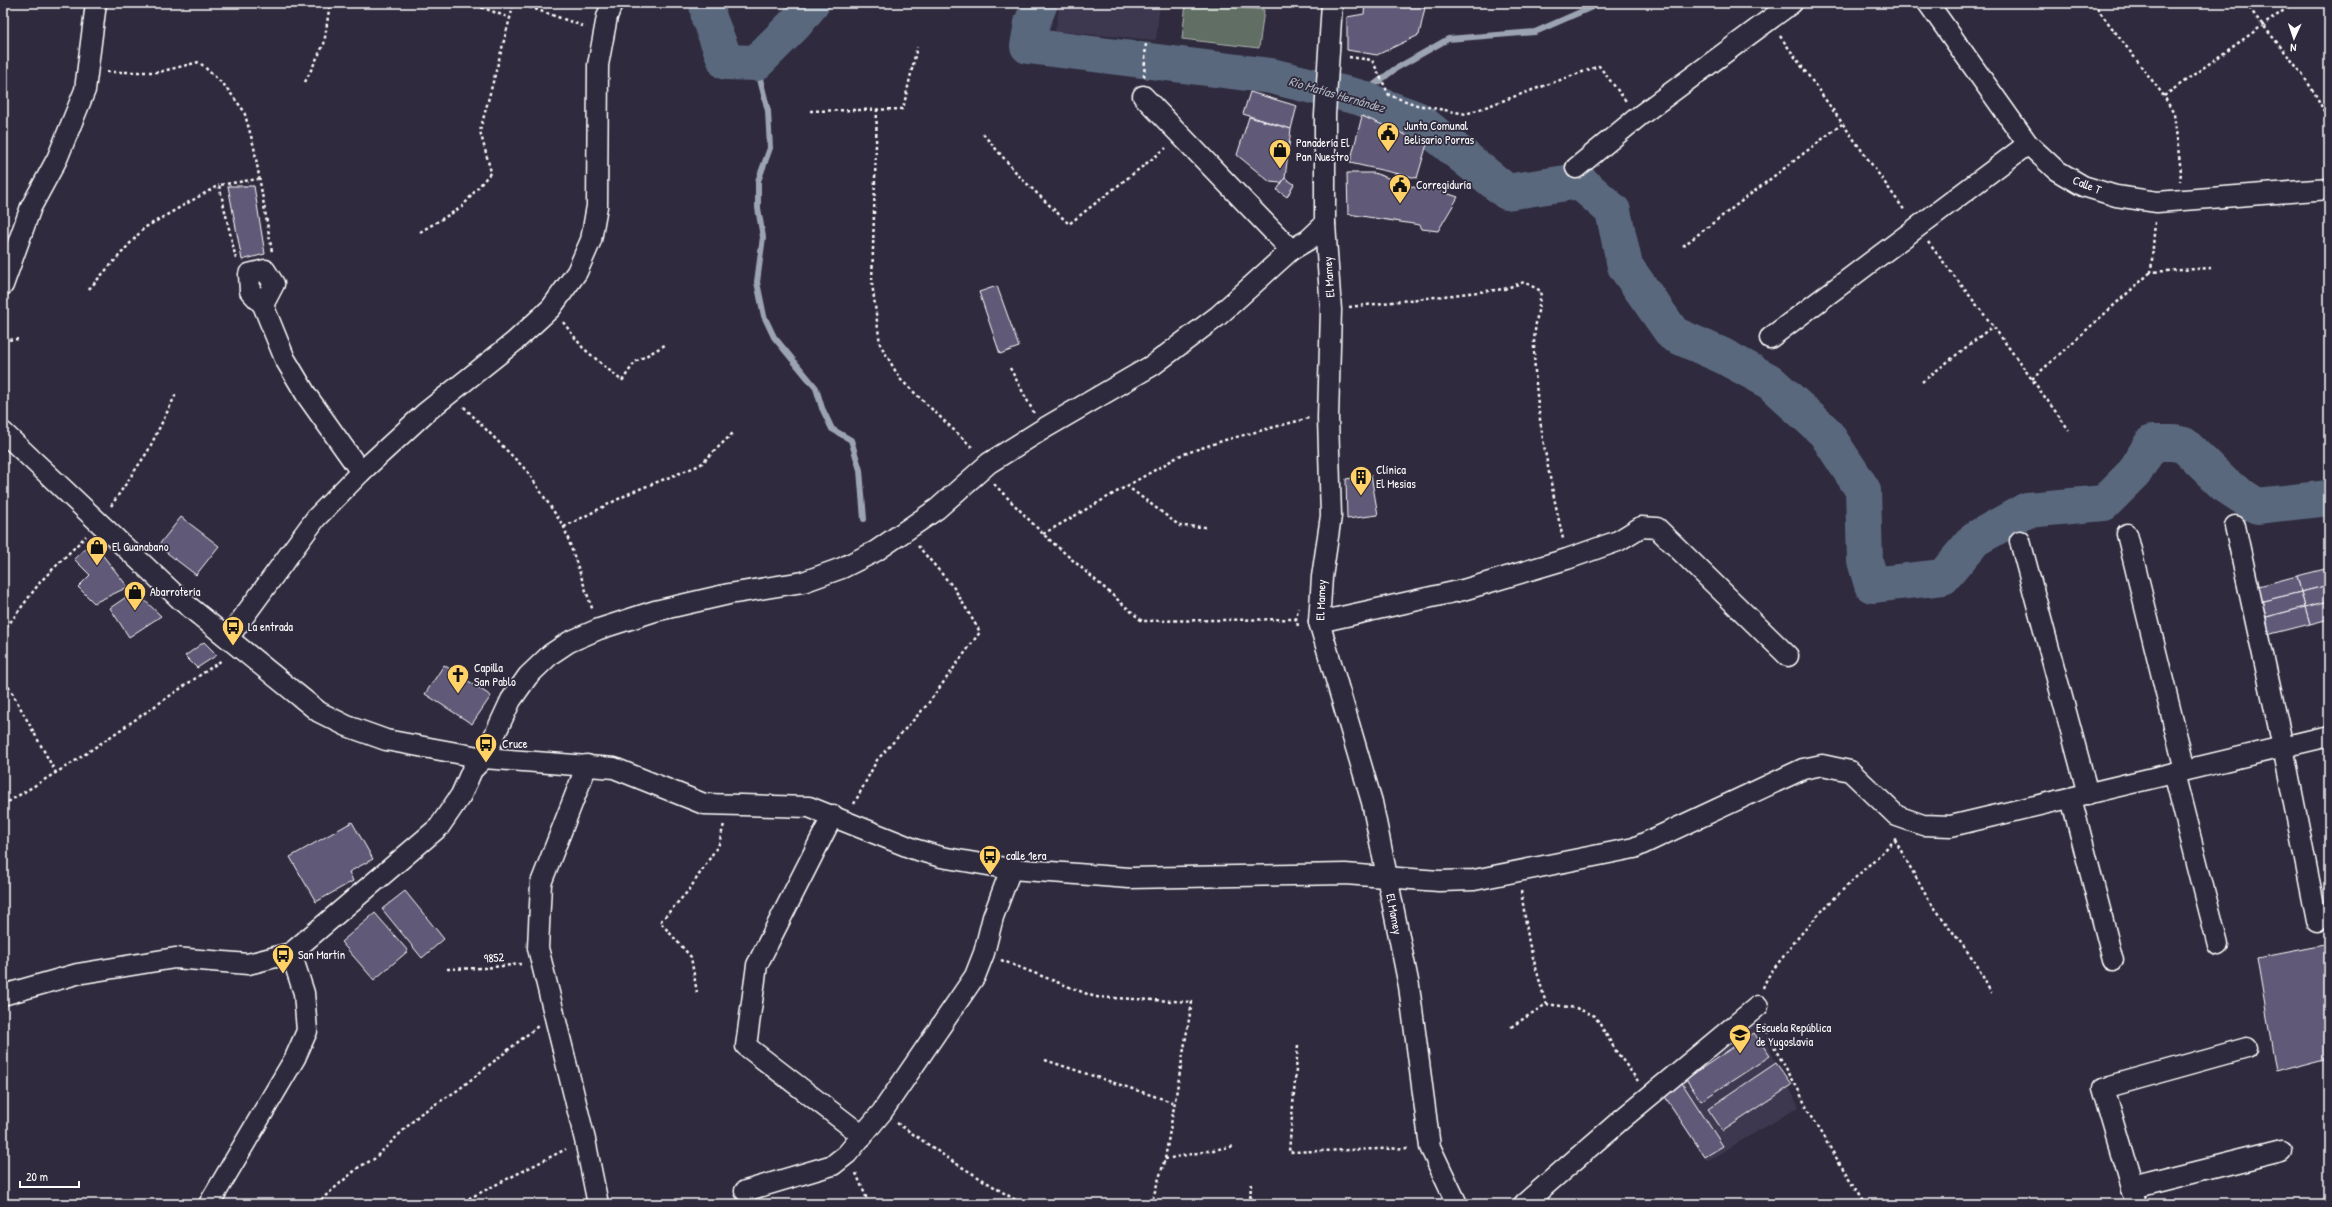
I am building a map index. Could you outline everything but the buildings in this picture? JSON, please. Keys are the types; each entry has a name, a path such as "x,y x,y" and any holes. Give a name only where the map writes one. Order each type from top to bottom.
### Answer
{"street":[{"path":"3,285 31,207 57,159 85,90 96,3"},
{"path":"234,643 316,518 361,472 450,393 514,342 552,308 580,266 591,240 594,223 598,187 598,65 603,34 612,3"},
{"name":"El Mamey","path":"1332,3 1330,60 1325,115 1325,224 1331,310 1328,418 1331,516 1322,577 1319,622 1372,802 1409,986 1430,1148 1457,1204"},
{"path":"1576,168 1638,117 1792,3"},
{"name":"Calle T","path":"1928,3 2028,144 2056,170 2082,186 2116,196 2157,202 2329,189"},
{"path":"1144,96 1291,250"},
{"path":"1770,338 2028,144"},
{"path":"3,995 77,974 175,958 248,964 291,953 439,827 460,795 472,770 484,758 511,700 528,676 551,654 569,642 599,629 655,611 691,602 803,582 823,576 876,551 905,533 937,509 985,467 1043,429 1153,365 1218,316 1291,250 1308,240 1325,224"},
{"path":"257,272 250,291 263,305 285,359 307,396 361,472"},
{"path":"3,432 182,601 319,712 347,726 386,740 484,758 587,765 624,770 704,804 728,806 809,807 928,854 1011,869 1129,878 1345,874 1387,878 1457,881 1518,873 1634,848 1803,769 1822,766 1850,771 1897,816 1923,825 1951,826 2329,736"},
{"path":"2235,526 2283,747 2317,921"},
{"path":"1319,622 1463,590 1567,559 1618,541 1641,527 1657,528 1788,656"},
{"path":"2127,534 2218,945"},
{"path":"2020,541 2080,796 2112,960"},
{"path":"587,765 541,883 538,948 585,1140 598,1204"},
{"path":"839,818 757,965 746,1046 863,1136"},
{"path":"745,1191 833,1165 847,1154 863,1136 882,1112 975,976 984,953 993,917 1011,869"},
{"path":"209,1204 295,1058 307,1031 304,993 291,953"},
{"path":"1524,1204 1649,1096 1758,1006"},
{"path":"2247,1048 2103,1088 2134,1196 2281,1151"}],"path":[{"path":"305,82 324,44 330,3"},
{"path":"470,3 510,18"},
{"path":"420,232 462,208 491,172 480,131 514,3"},
{"path":"518,3 603,34"},
{"path":"2093,3 2164,96 2174,114 2181,172 2179,200"},
{"path":"2246,3 2262,26 2306,80 2328,119 2329,133"},
{"path":"2164,96 2294,3"},
{"path":"1769,21 1916,227 1993,326 2069,430"},
{"path":"1144,96 1146,42"},
{"path":"810,111 903,109 917,47"},
{"path":"1330,60 1372,60 1389,95 1417,105 1466,114 1599,66 1638,117"},
{"path":"87,73 159,72 198,62 225,86 244,110 254,147 258,179 273,254 257,272 238,270 219,185"},
{"path":"877,109 872,283 880,344 900,379 985,467 1043,534 1142,621 1296,620"},
{"path":"1683,246 1842,124"},
{"path":"983,134 1021,178 1069,224 1181,136"},
{"path":"89,289 144,228 219,185 258,179"},
{"path":"2151,272 2157,202"},
{"path":"2032,379 2151,272 2211,268"},
{"path":"1331,310 1504,289 1524,282 1541,291 1534,344 1537,395 1545,455 1567,559"},
{"path":"552,308 583,348 622,381 635,362 665,345"},
{"path":"1922,382 1993,326"},
{"path":"3,340 21,339"},
{"path":"1010,368 1043,429"},
{"path":"3,632 40,581 100,523 148,451 177,392"},
{"path":"450,393 526,471 564,527 599,629"},
{"path":"1043,534 1182,455 1226,440 1313,417"},
{"path":"564,527 632,492 700,465 734,432"},
{"path":"1127,486 1180,526 1206,527"},
{"path":"839,818 876,760 927,705 980,632 954,588 905,533"},
{"path":"3,805 56,773 234,643"},
{"path":"3,676 56,773"},
{"path":"697,993 691,957 660,922 689,890 720,844 728,806"},
{"path":"1897,816 1895,840 1928,899 1976,963 1990,993"},
{"path":"1865,1204 1811,1117 1798,1089 1771,1042 1758,1006 1766,980 1790,947 1822,910 1895,840"},
{"path":"1518,873 1529,942 1546,1004"},
{"path":"984,953 1095,997 1192,1002 1165,1159 1151,1204"},
{"name":"9852","path":"447,969 484,968 542,962"},
{"path":"1511,1027 1546,1004 1576,1008 1595,1016 1616,1051 1649,1096"},
{"path":"316,1204 359,1167 374,1159 420,1114 458,1090 510,1047 554,1014"},
{"path":"1298,1046 1289,1152 1430,1148"},
{"path":"1045,1060 1175,1102"},
{"path":"882,1112 952,1160 1022,1204"},
{"path":"458,1204 585,1140"},
{"path":"1165,1159 1235,1146"},
{"path":"847,1154 869,1204"},
{"path":"1250,1204 1251,1182"}],"shaded area":[{"path":"1060,3 1160,3 1156,40 1055,31"},
{"name":"Escuela República de Yugoslavia","path":"1754,1018 1799,1107 1707,1161 1660,1092"}],"green space":[{"path":"1186,3 1206,3 1264,10 1259,48 1182,39"}],"waterway":[{"name":"Río Matías Hernández","path":"707,3 709,18 726,62 756,63 795,24 812,3"},
{"name":"Río Matías Hernández","path":"1040,3 1032,23 1028,46 1271,76 1358,97 1417,119 1507,192 1579,181 1613,211 1625,266 1673,334 1723,356 1769,381 1825,432 1863,490 1865,561 1872,585 1943,577 1975,539 2027,510 2104,503 2134,473 2152,443 2174,443 2184,445 2225,485 2257,506 2329,498"},
{"path":"1358,97 1395,69 1448,39 1535,32 1601,3"},
{"path":"756,63 768,111 770,148 758,181 758,208 763,237 757,282 764,316 774,337 816,388 822,408 832,429 851,440 860,470 864,519"}],"place":[{"name":"Junta Comunal Belisario Porras","path":"1388,152"},
{"name":"Panadería El Pan Nuestro","path":"1280,170"},
{"name":"Corregiduría","path":"1400,204"},
{"name":"Clínica El Mesias","path":"1361,496"},
{"name":"El Guanabano","path":"97,566"},
{"name":"Abarrotería","path":"135,612"},
{"name":"La entrada","path":"233,646"},
{"name":"Capilla San Pablo","path":"458,694"},
{"name":"Cruce","path":"486,764"},
{"name":"calle 1era","path":"990,876"},
{"name":"San Martín","path":"283,974"},
{"name":"Escuela República de Yugoslavia","path":"1740,1054"}]}
